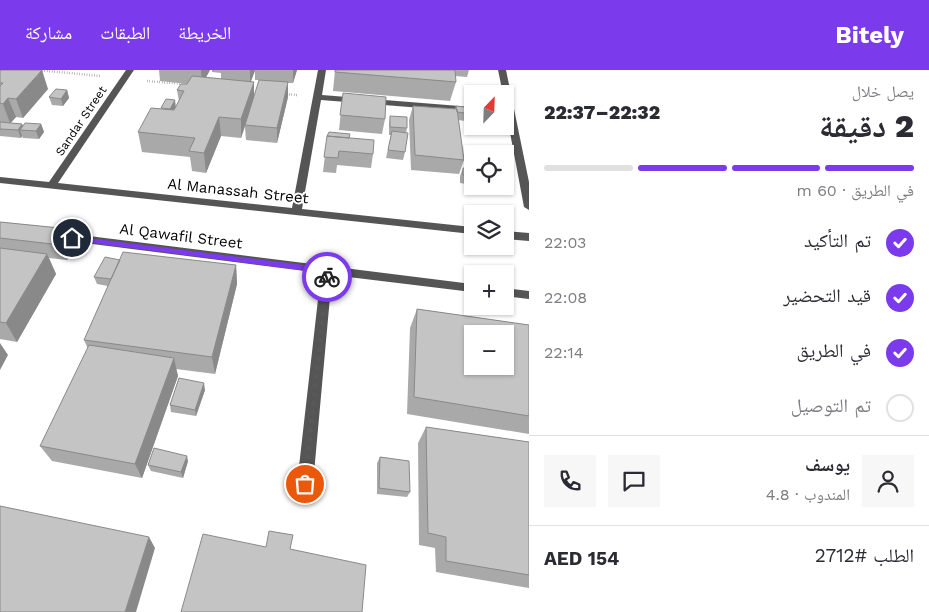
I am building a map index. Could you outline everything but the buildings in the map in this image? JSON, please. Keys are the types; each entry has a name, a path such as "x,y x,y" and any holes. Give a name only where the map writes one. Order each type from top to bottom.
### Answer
{"street":[{"name":"Sandar Street","path":"52,185 130,70"},
{"path":"296,213 322,70"},
{"path":"502,70 504,85"},
{"path":"318,97 464,109"},
{"path":"512,135 529,207"},
{"name":"Al Manassah Street","path":"0,180 464,230"},
{"path":"514,235 529,237"},
{"name":"Al Qawafil Street","path":"49,236 464,287"},
{"path":"305,484 327,271"},
{"path":"514,293 529,295"}],"path":[{"path":"37,70 192,85"},
{"path":"279,93 318,97"}],"way so far":[{"path":"305,484 327,277"}],"route":[{"path":"72,238 327,271 327,277"}]}
